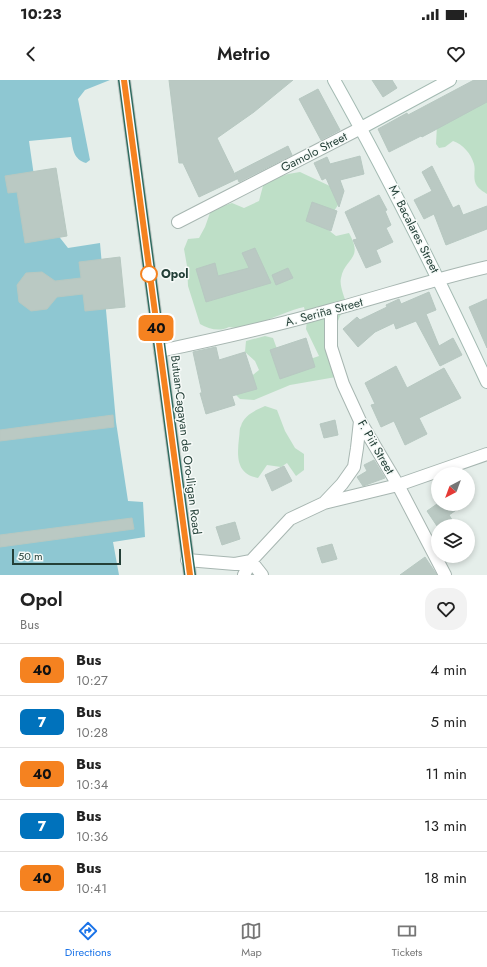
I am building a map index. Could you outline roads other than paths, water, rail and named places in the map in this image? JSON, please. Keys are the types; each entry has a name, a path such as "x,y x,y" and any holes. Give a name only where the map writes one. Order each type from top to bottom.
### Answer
{"highway":[{"name":"Butuan-Cagayan de Oro-Iligan Road","path":"125,86 190,575"}],"street":[{"name":"M. Bacalares Street","path":"334,80 361,128 439,278 487,382"},
{"name":"Gamolo Street","path":"178,222 361,128 450,80"},
{"name":"A. Seriña Street","path":"160,351 235,336 331,310 439,278 487,267"},
{"name":"F. Piit Street","path":"331,310 331,347 343,384 360,421 398,485 445,575"},
{"path":"324,503 342,484 354,467 360,421"},
{"path":"244,575 250,562 290,519 324,503 398,485 487,454"},
{"path":"187,560 235,564 250,562"},
{"path":"250,562 262,575"}],"water":[{"path":"0,80 110,80 85,90 78,99 90,160 86,163 78,159 74,153 71,137 29,141 39,211 68,248 100,243 116,422 128,501 143,502 145,537 113,542 119,575 0,575"}],"place":[{"name":"Opol","path":"149,274"}]}
